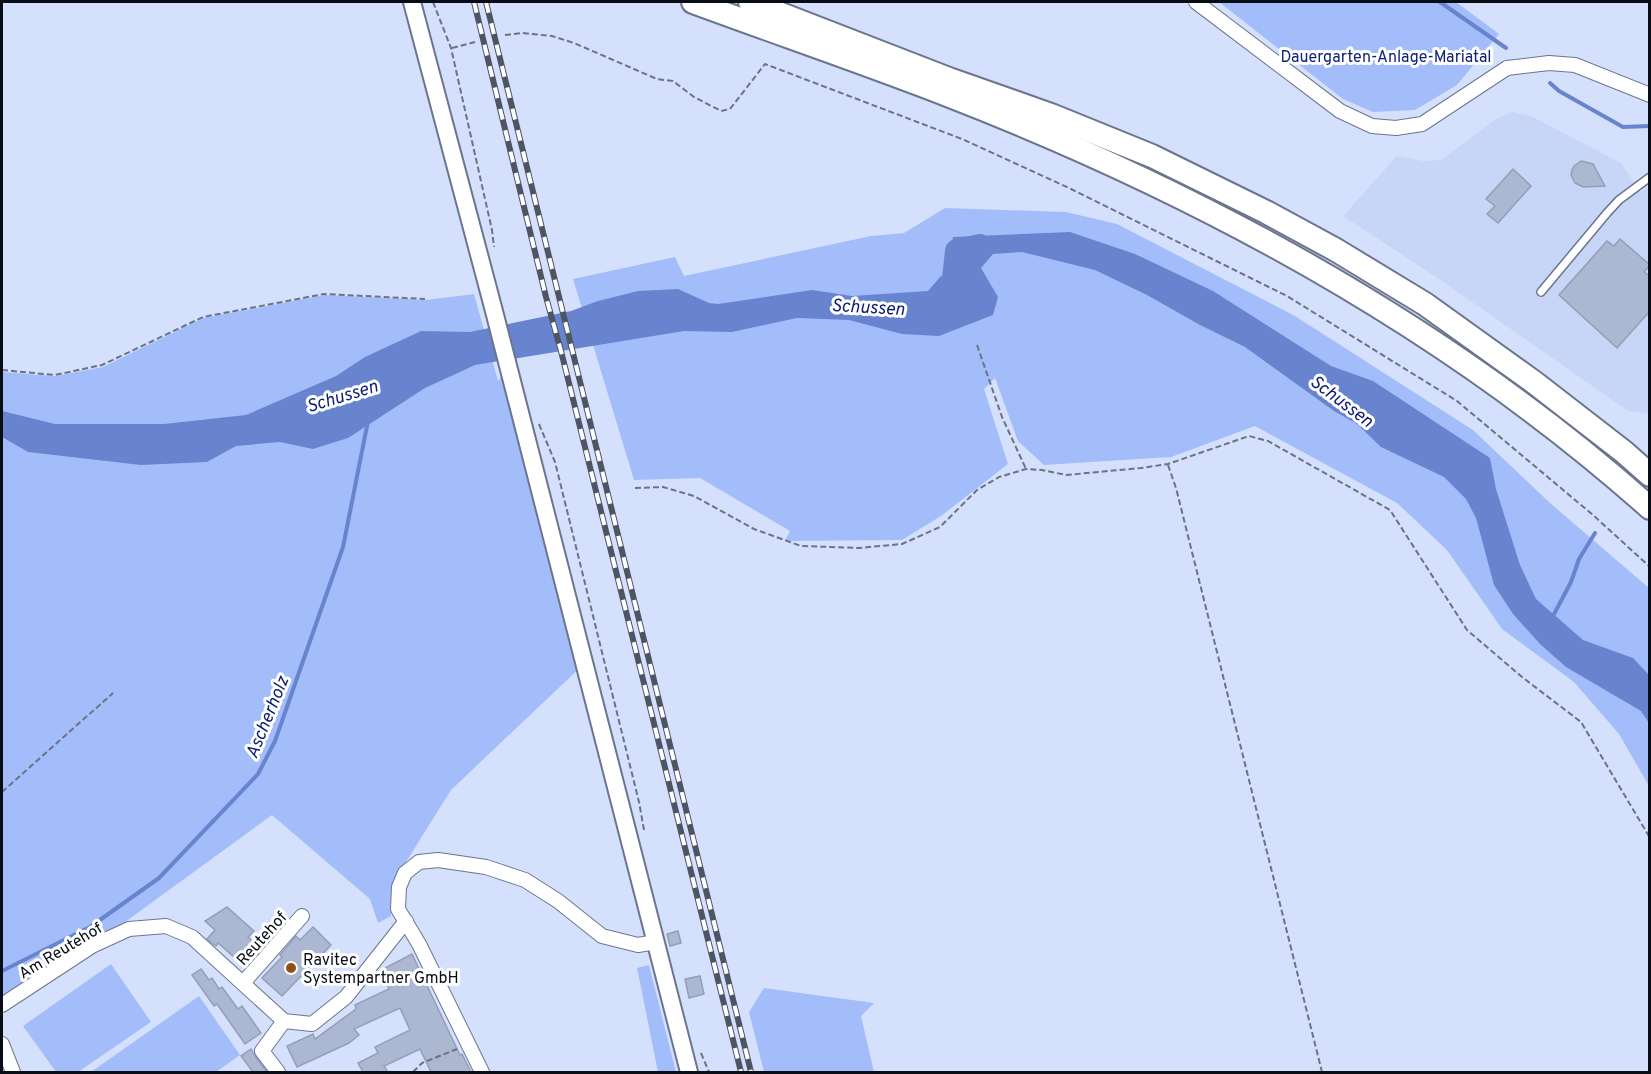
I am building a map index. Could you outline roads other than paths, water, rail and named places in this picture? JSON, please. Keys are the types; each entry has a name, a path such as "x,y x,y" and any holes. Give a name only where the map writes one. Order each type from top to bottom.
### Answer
{"highway":[{"path":"693,2 956,98 1130,174 1239,226 1321,271 1412,327 1514,398 1605,468 1650,508"},
{"path":"750,2 949,79 1052,115 1152,156 1266,212 1336,250 1425,304 1535,383 1650,475"}],"street":[{"path":"411,2 494,311 689,1072"},
{"path":"1196,2 1340,111 1372,126 1396,128 1422,124 1507,68 1549,63 1575,66 1650,95"},
{"path":"482,1072 398,909 399,887 405,873 420,862 438,860 486,867 525,880 558,901 602,936 638,945 656,942"},
{"name":"Reutehof","path":"243,983 303,916"},
{"path":"278,1072 262,1051 284,1021 312,1024 346,997 406,921"},
{"name":"Am Reutehof","path":"2,1005 92,946 129,929 165,926 192,937 284,1021"},
{"path":"2,1044 13,1072"}],"lane":[{"path":"1542,292 1619,200 1650,177"}],"water":[{"path":"1070,232 1135,254 1213,291 1331,366 1373,381 1490,458 1496,489 1520,565 1536,599 1583,640 1633,658 1649,675 1649,723 1641,711 1566,667 1540,644 1513,614 1494,585 1476,518 1466,499 1444,477 1381,447 1357,424 1334,411 1245,347 1095,270 1022,252 993,254 981,268 998,297 993,315 939,336 902,334 849,320 797,318 732,332 684,331 475,365 425,388 348,438 313,449 280,442 236,446 207,462 141,465 28,452 2,437 2,411 55,424 164,424 246,415 336,376 365,357 421,331 470,332 571,311 598,301 638,291 678,289 709,303 718,304 812,290 852,296 928,291 940,277 961,266 950,253 953,237"}],"waterway":[{"path":"1440,2 1506,48"},
{"path":"1550,83 1559,91 1623,127 1650,126"},
{"name":"Schussen","path":"942,295 953,288 957,251 980,246"},
{"name":"Ascherholz","path":"2,971 90,927 159,878 258,774 275,741 343,547 368,421"},
{"path":"1552,618 1571,582 1579,559 1595,533"}],"railway":[{"path":"474,2 741,1072"},
{"path":"486,2 751,1072"}],"place":[{"name":"Ravitec Systempartner GmbH","path":"291,968"}],"park label":[{"name":"Dauergarten-Anlage-Mariatal","path":"1386,56"}]}
